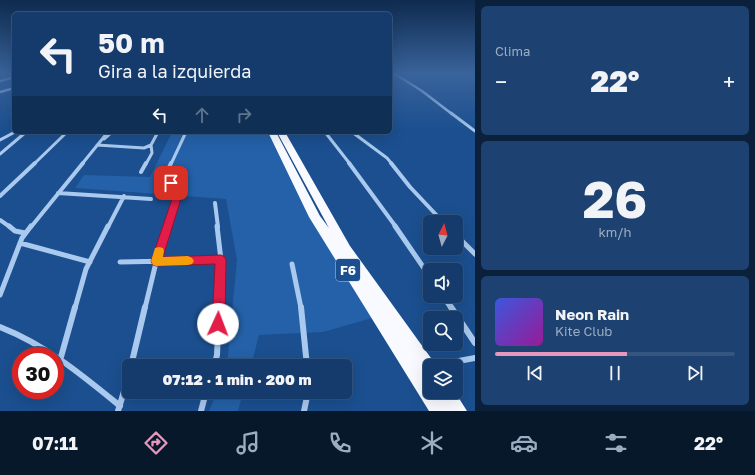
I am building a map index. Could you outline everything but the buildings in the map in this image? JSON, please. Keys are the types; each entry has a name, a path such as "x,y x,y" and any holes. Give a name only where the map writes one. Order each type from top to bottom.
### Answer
{"highway":[{"name":"F6","path":"273,134 315,216 343,262 423,368"},
{"name":"F6","path":"282,134 346,249 423,367"},
{"name":"F6","path":"435,399 440,411"},
{"path":"449,399 457,411"}],"street":[{"path":"425,93 475,131"},
{"path":"0,140 12,134"},
{"path":"0,154 24,134"},
{"path":"0,196 65,134"},
{"path":"0,296 20,243 26,233 106,134"},
{"path":"98,144 110,134"},
{"path":"141,172 152,153 151,145 157,134"},
{"path":"133,359 156,261 176,202 176,192 166,174 185,134"},
{"path":"327,134 366,184 423,267"},
{"path":"355,134 387,158 410,187 436,215"},
{"path":"98,144 144,148 151,145"},
{"path":"58,193 124,196 151,199"},
{"path":"64,347 86,269 124,196"},
{"path":"216,203 221,260 216,359"},
{"path":"0,220 15,231 26,233"},
{"path":"463,242 475,254"},
{"path":"20,243 90,262"},
{"path":"120,262 221,260"},
{"path":"292,264 302,313 306,359"},
{"path":"448,303 475,343"},
{"path":"0,327 20,334 43,347"},
{"path":"463,361 475,358"},
{"path":"64,360 119,409 122,399"},
{"path":"201,411 204,399"},
{"path":"304,411 307,399"}],"shaded area":[{"path":"171,134 274,134 372,318 323,332 259,335 253,359 228,359 237,260 226,199 75,188 84,175 150,177"},
{"path":"214,399 241,399 238,411 209,411"}],"slow traffic":[{"path":"159,251 156,261 188,261"}],"route":[{"path":"171,183 176,192 176,202 156,261 221,260 218,324"}]}
